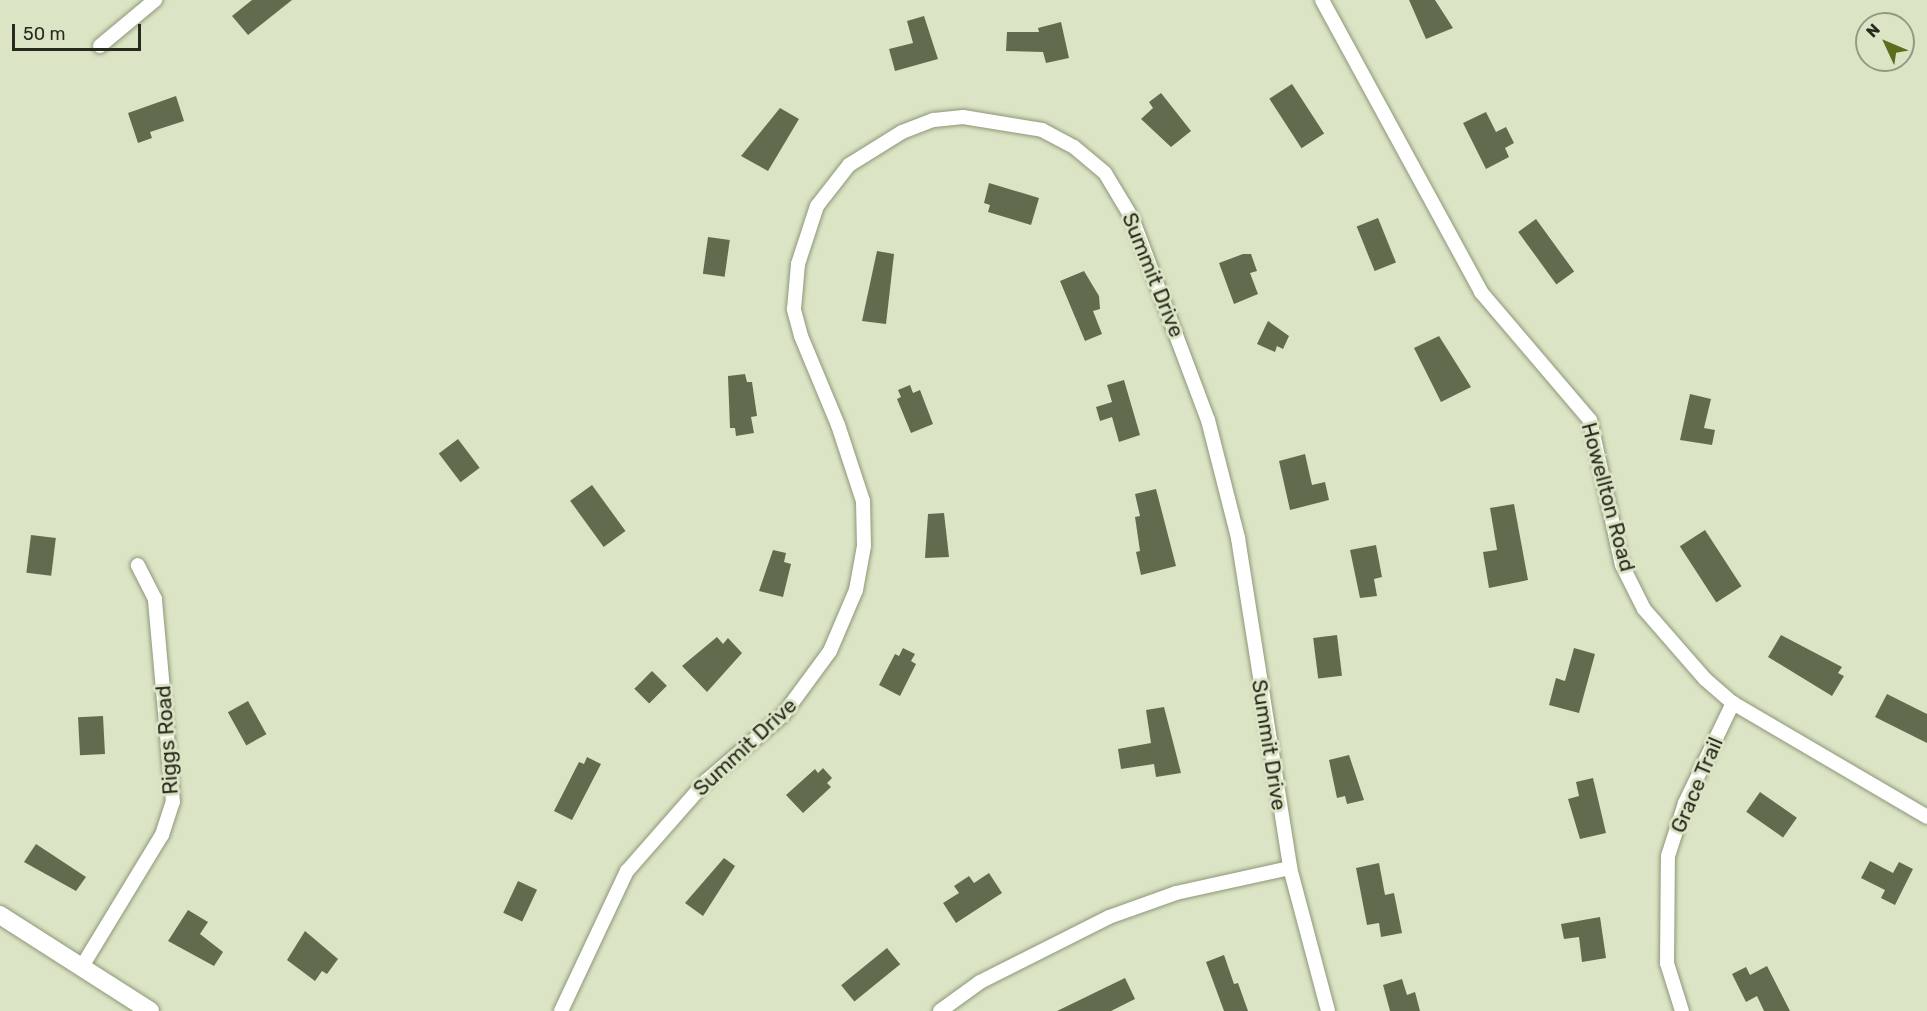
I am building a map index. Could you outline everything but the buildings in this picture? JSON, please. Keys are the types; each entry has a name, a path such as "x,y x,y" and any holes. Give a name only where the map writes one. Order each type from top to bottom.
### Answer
{"street":[{"path":"100,46 155,0"},
{"name":"Howellton Road","path":"1322,0 1481,292 1590,420 1622,565 1644,609 1705,679 1733,703 1927,817"},
{"name":"Summit Drive","path":"561,1011 627,871 706,781 783,715 830,651 856,590 864,546 862,501 838,425 801,336 794,309 798,264 817,206 849,165 902,132 934,120 963,117 1042,130 1074,147 1105,173 1132,218 1208,420 1238,538 1290,868 1328,1011"},
{"name":"Riggs Road","path":"81,968 162,836 173,802 155,599 138,565"},
{"name":"Grace Trail","path":"1682,1011 1667,963 1668,856 1685,803 1733,703"},
{"path":"940,1011 980,982 1109,916 1176,893 1290,868"},
{"path":"0,915 150,1011"}]}
